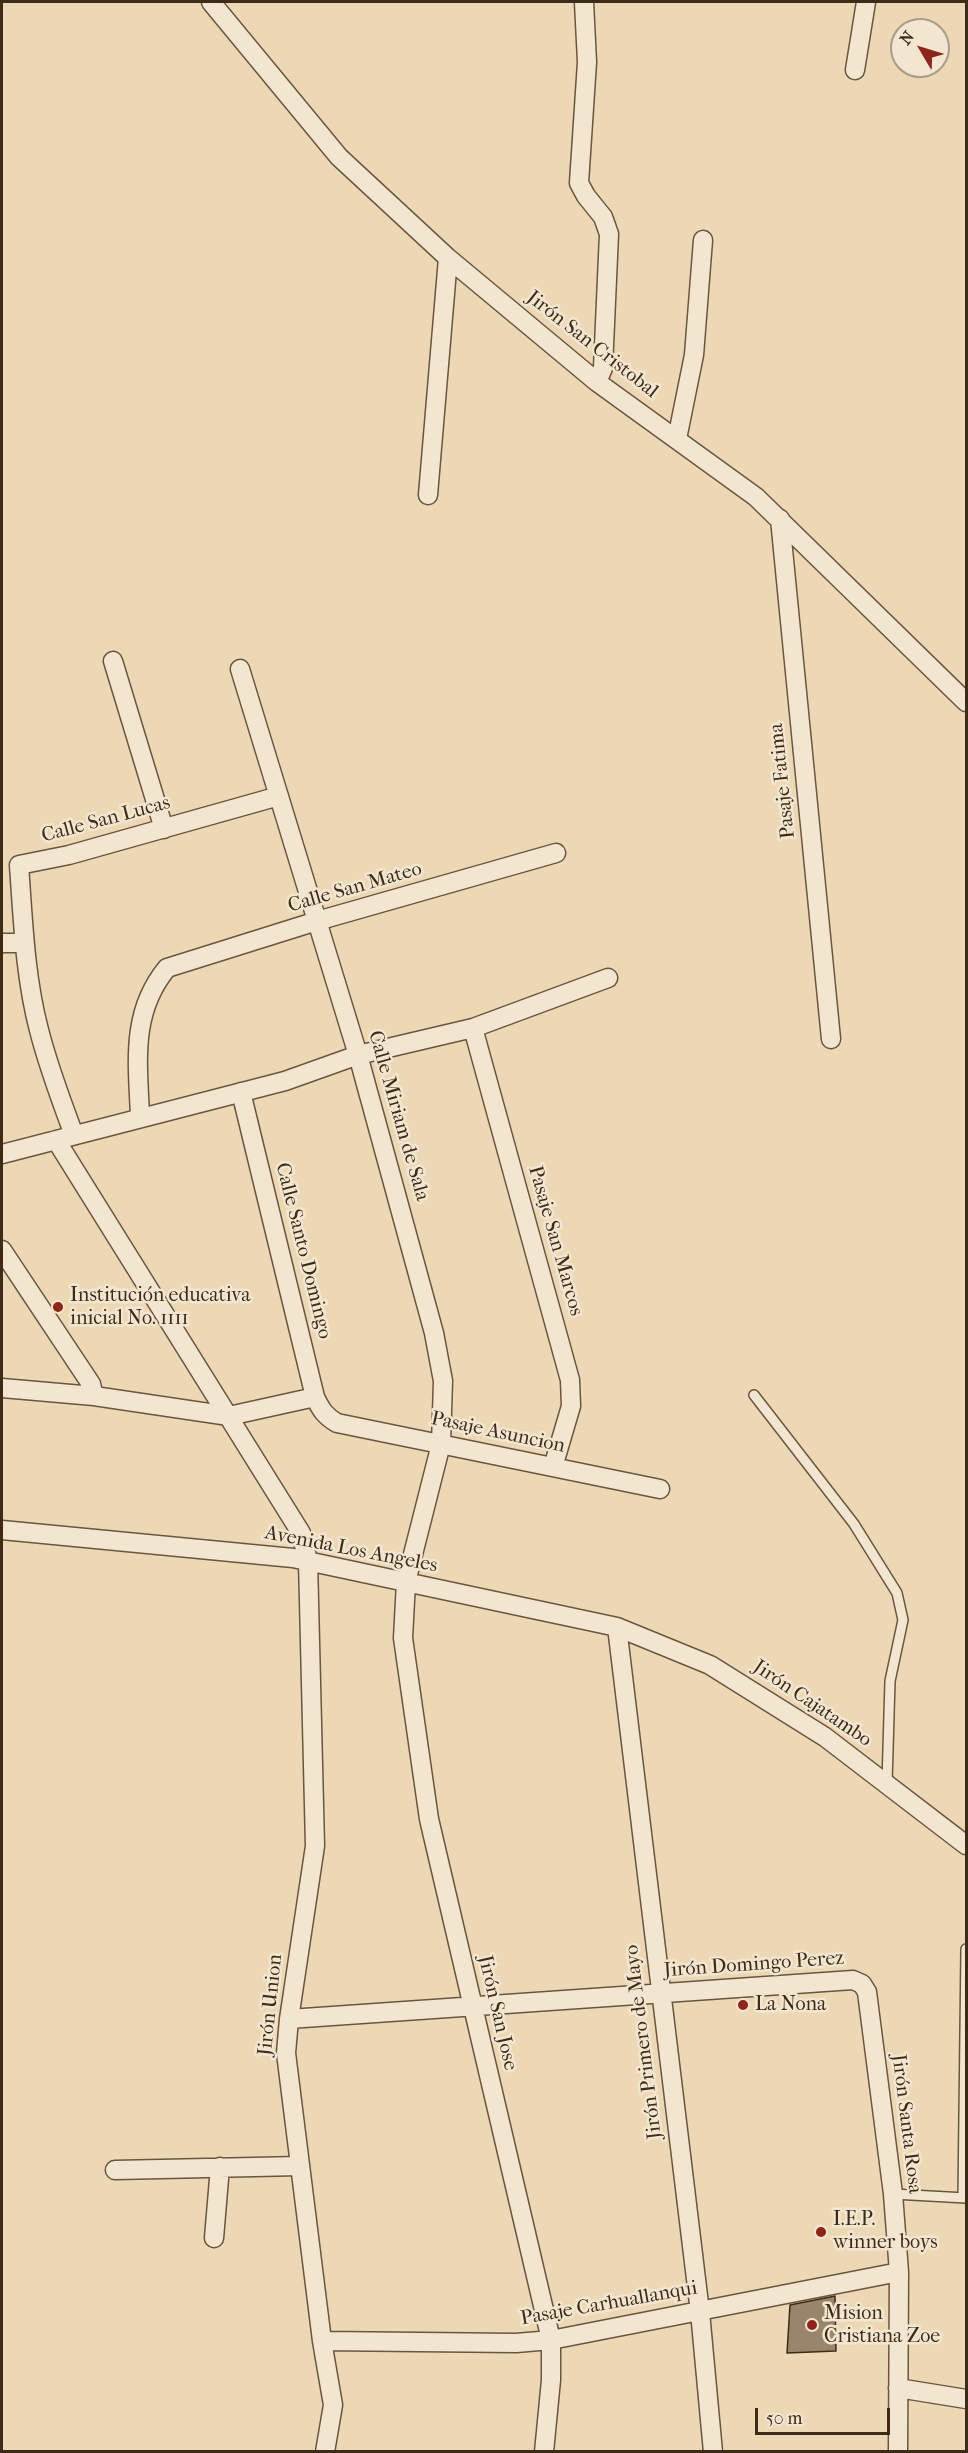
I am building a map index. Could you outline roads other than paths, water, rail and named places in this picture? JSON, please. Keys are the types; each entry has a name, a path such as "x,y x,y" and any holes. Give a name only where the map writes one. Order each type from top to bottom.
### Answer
{"street":[{"name":"Jirón San Cristobal","path":"212,2 339,157 448,258 597,382 756,497 966,702"},
{"path":"584,2 587,62 579,183 603,217 610,243 603,368 597,382"},
{"path":"855,70 866,2"},
{"path":"677,439 694,355 703,240"},
{"path":"428,495 448,258"},
{"name":"Pasaje Fatima","path":"780,519 831,1039"},
{"path":"113,661 164,829"},
{"name":"Calle Miriam de Sala","path":"240,669 358,1055 434,1333 443,1381 441,1444 406,1582"},
{"name":"Calle San Lucas","path":"74,1135 38,1028 10,866 69,855 279,796"},
{"name":"Calle San Mateo","path":"140,1117 138,1049 141,1020 147,998 167,968 317,921 556,852"},
{"path":"2,943 24,943"},
{"path":"2,1154 285,1081 358,1055 473,1028 608,978"},
{"name":"Pasaje San Marcos","path":"473,1028 570,1380 571,1406 553,1467"},
{"name":"Calle Santo Domingo","path":"241,1092 315,1397 322,1412 328,1418"},
{"name":"Jirón Union","path":"56,1140 301,1533 308,1561 315,1846 286,2053 322,2342 333,2405 325,2451"},
{"path":"2,1250 91,1384 94,1396"},
{"path":"2,1388 94,1396 230,1416 315,1397"},
{"name":"Pasaje Asuncion","path":"328,1418 337,1423 660,1489"},
{"name":"Avenida Los Angeles","path":"2,1530 308,1561 617,1627"},
{"name":"Jirón San Jose","path":"406,1582 403,1638 429,1819 551,2340 551,2380 544,2451"},
{"name":"Jirón Cajatambo","path":"617,1627 710,1665 825,1737 966,1845"},
{"name":"Jirón Primero de Mayo","path":"617,1627 700,2312 713,2451"},
{"name":"Jirón Domingo Perez","path":"289,2019 853,1980 862,1984"},
{"name":"Jirón Santa Rosa","path":"862,1984 867,1992 893,2194 899,2272 898,2451"},
{"path":"115,2170 300,2166"},
{"path":"214,2238 220,2167"},
{"name":"Pasaje Carhuallanqui","path":"322,2342 516,2343 551,2340 899,2272"},
{"path":"898,2388 966,2398"}],"lane":[{"path":"754,1395 854,1524 897,1593 903,1620 890,1681 887,1783"},
{"path":"893,2194 965,2198 966,1949"}],"place":[{"name":"Institución educativa inicial No. 1111","path":"58,1307"},
{"name":"La Nona","path":"743,2005"},
{"name":"I.E.P. winner boys","path":"821,2232"},
{"name":"Mision Cristiana Zoe","path":"812,2325"}]}
